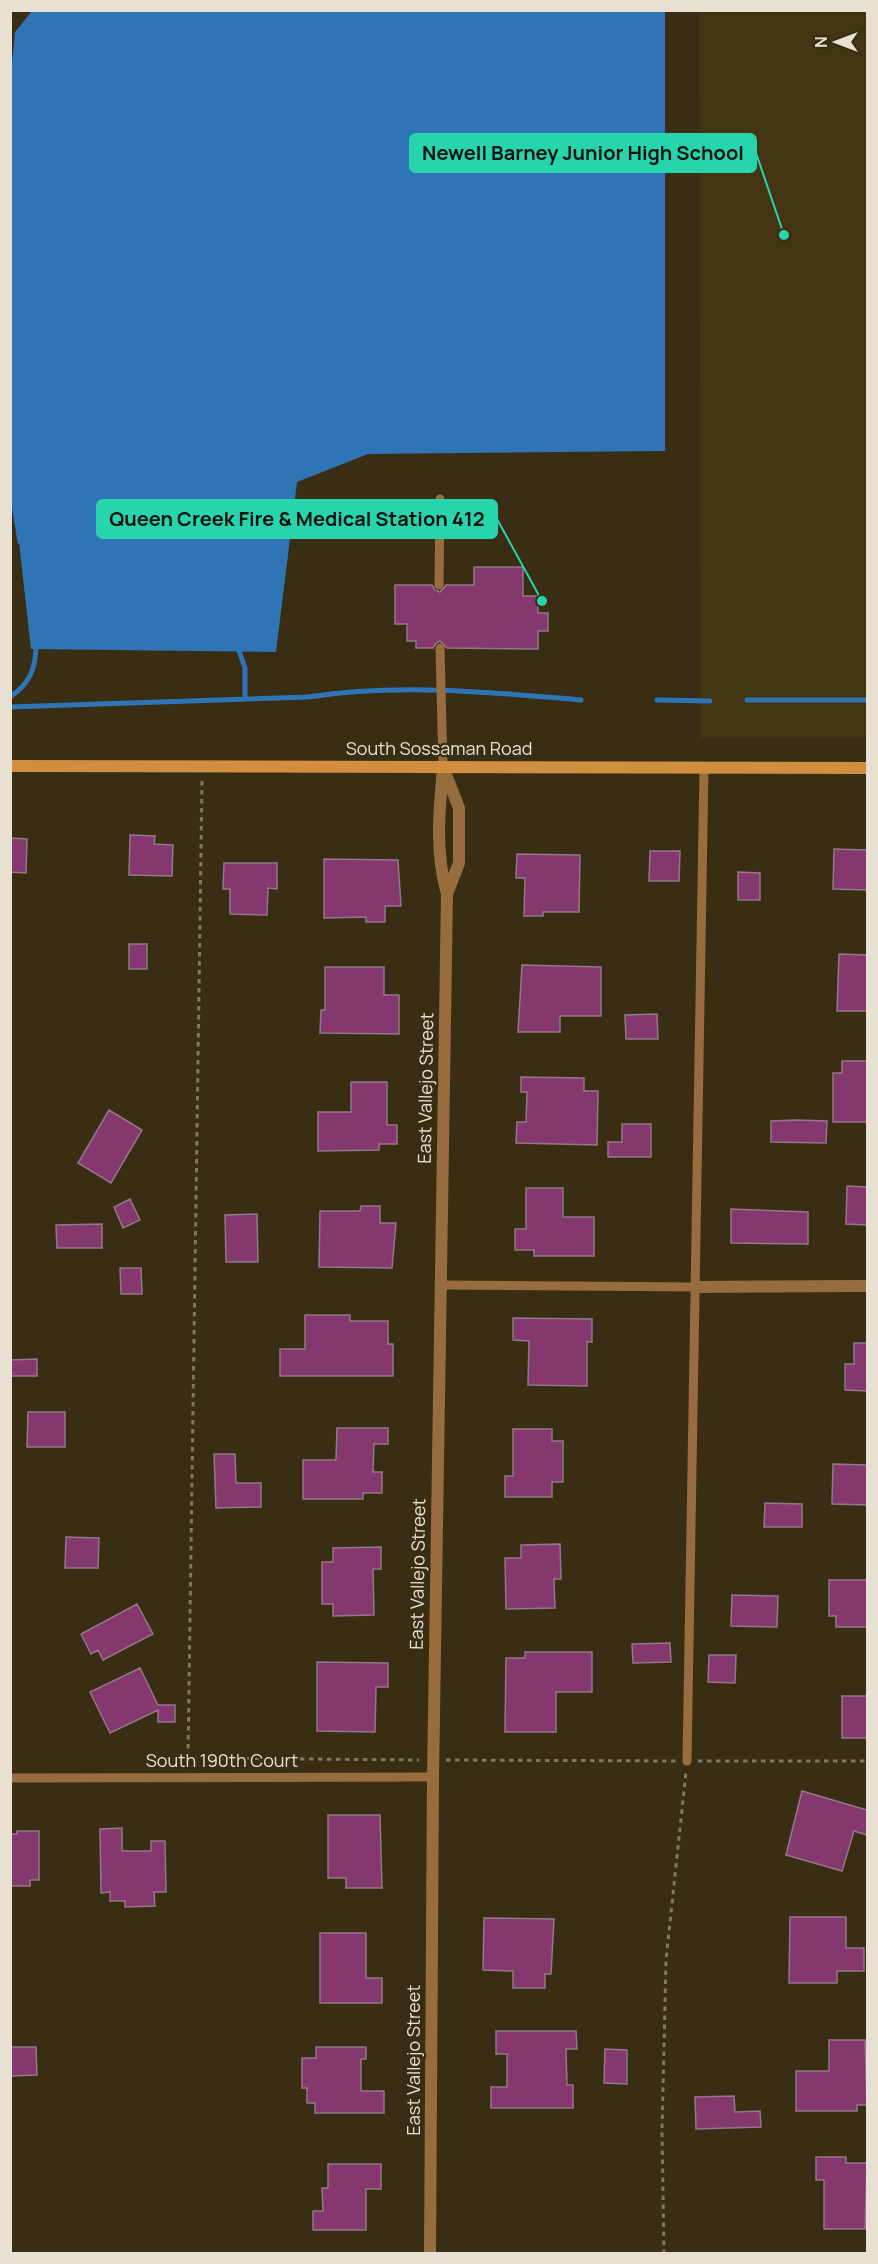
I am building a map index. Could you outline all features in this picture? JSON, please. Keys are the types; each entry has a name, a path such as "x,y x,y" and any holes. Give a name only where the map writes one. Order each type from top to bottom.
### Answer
{"main road":[{"name":"South Sossaman Road","path":"10,766 203,764 443,768 867,768"}],"street":[{"name":"East Vallejo Street","path":"443,768 459,808 459,863 447,894"},
{"name":"East Vallejo Street","path":"430,2253 433,1760 447,894 439,865 438,814 443,768"},
{"path":"695,1287 867,1286"}],"lane":[{"path":"439,585 440,498"},
{"path":"440,648 443,768"},
{"path":"687,1761 704,768"},
{"path":"441,1285 695,1287"},
{"name":"South 190th Court","path":"10,1778 433,1778"}],"path":[{"path":"203,764 188,1758 867,1761"},
{"path":"664,2253 662,2132 666,1960 687,1761"}],"shaded area":[{"path":"699,11 867,11 867,738 701,738"}],"water":[{"path":"32,11 665,11 665,451 368,454 297,482 276,652 31,649 10,462 10,84 15,32"}],"building":[{"path":"474,567 523,567 523,596 538,596 538,613 548,613 548,631 538,631 538,649 447,648 440,641 433,648 416,648 416,641 407,641 407,624 395,624 395,585 432,585 440,592 446,585 474,585"},
{"path":"130,835 155,836 154,844 173,845 172,876 129,875"},
{"path":"10,838 27,839 26,873 10,872"},
{"path":"834,849 867,850 867,890 833,889"},
{"path":"650,851 680,851 679,881 649,881"},
{"path":"517,854 580,855 579,912 543,912 543,916 524,916 525,878 516,878"},
{"path":"324,859 398,860 401,906 385,906 385,922 366,922 366,917 324,918"},
{"path":"224,863 277,863 277,889 268,888 267,915 230,914 230,889 223,889"},
{"path":"738,872 760,873 760,900 738,900"},
{"path":"129,944 147,944 147,969 129,969"},
{"path":"839,954 867,955 867,1011 837,1011"},
{"path":"522,965 601,967 601,1016 560,1016 560,1032 518,1032"},
{"path":"325,967 384,967 384,995 399,995 399,1034 320,1033 321,1010 325,1010"},
{"path":"657,1014 658,1039 626,1039 625,1015"},
{"path":"842,1061 867,1061 867,1122 833,1122 833,1073 842,1073"},
{"path":"521,1077 584,1078 584,1091 598,1091 597,1145 516,1143 517,1122 526,1122 527,1092 521,1092"},
{"path":"351,1082 387,1082 387,1125 397,1125 397,1144 379,1144 379,1150 318,1151 318,1112 351,1112"},
{"path":"109,1110 142,1130 111,1183 78,1163"},
{"path":"771,1121 827,1121 826,1143 771,1142"},
{"path":"622,1124 651,1124 651,1157 608,1157 608,1142 622,1142"},
{"path":"847,1186 867,1187 867,1225 846,1224"},
{"path":"526,1188 563,1188 563,1217 594,1217 594,1256 534,1256 534,1250 515,1250 515,1229 526,1229"},
{"path":"130,1199 140,1220 123,1228 114,1207"},
{"path":"361,1206 380,1206 380,1223 396,1223 392,1268 319,1267 320,1211 360,1211"},
{"path":"731,1209 808,1212 808,1244 731,1243"},
{"path":"257,1214 258,1262 226,1262 225,1215"},
{"path":"102,1224 102,1248 57,1248 56,1225"},
{"path":"120,1268 141,1268 142,1294 121,1294"},
{"path":"305,1315 350,1315 350,1321 388,1321 388,1344 393,1344 393,1376 280,1376 280,1349 305,1349"},
{"path":"513,1318 592,1319 592,1342 587,1342 587,1386 528,1385 529,1341 513,1340"},
{"path":"854,1343 867,1343 867,1391 845,1390 845,1364 854,1364"},
{"path":"37,1359 37,1376 10,1376 10,1360"},
{"path":"28,1412 65,1412 65,1447 27,1447"},
{"path":"337,1428 388,1428 388,1444 374,1444 373,1472 382,1472 382,1493 363,1493 363,1499 303,1499 303,1460 336,1460"},
{"path":"513,1429 552,1429 552,1441 563,1441 563,1482 552,1482 552,1497 505,1497 505,1476 513,1476"},
{"path":"214,1454 235,1454 236,1483 261,1483 261,1507 216,1508"},
{"path":"833,1464 867,1465 867,1505 832,1504"},
{"path":"765,1503 802,1504 802,1527 764,1527"},
{"path":"66,1537 99,1538 98,1568 65,1568"},
{"path":"560,1544 561,1579 554,1579 555,1608 506,1609 505,1558 521,1558 521,1545"},
{"path":"381,1547 381,1569 373,1569 374,1615 333,1616 333,1604 322,1604 322,1562 333,1562 333,1548"},
{"path":"829,1580 867,1580 867,1627 836,1627 836,1616 829,1616"},
{"path":"732,1595 778,1596 777,1627 731,1626"},
{"path":"137,1604 153,1634 103,1660 98,1650 91,1654 81,1634"},
{"path":"670,1643 671,1662 633,1663 632,1644"},
{"path":"525,1652 592,1652 592,1692 556,1692 556,1732 505,1732 506,1658 525,1658"},
{"path":"709,1655 736,1655 735,1683 708,1682"},
{"path":"317,1662 388,1663 388,1687 376,1687 375,1732 317,1731"},
{"path":"140,1668 158,1705 175,1705 175,1722 158,1722 158,1710 110,1733 90,1692"},
{"path":"842,1696 867,1696 867,1738 842,1738"},
{"path":"802,1791 867,1810 867,1835 854,1831 842,1871 786,1855"},
{"path":"328,1815 380,1815 382,1888 346,1888 346,1878 328,1878"},
{"path":"122,1828 122,1851 151,1851 151,1841 165,1841 166,1892 154,1892 155,1906 125,1907 125,1901 110,1901 110,1892 101,1893 100,1829"},
{"path":"17,1831 39,1831 39,1880 30,1880 30,1886 10,1886 10,1834 17,1834"},
{"path":"790,1917 846,1917 846,1948 864,1948 864,1971 837,1971 837,1983 789,1983"},
{"path":"484,1918 554,1919 551,1974 545,1974 545,1988 513,1988 513,1971 483,1970"},
{"path":"320,1933 366,1933 366,1978 382,1978 382,2003 320,2003"},
{"path":"496,2031 576,2031 577,2049 566,2049 567,2085 573,2085 573,2108 491,2108 491,2087 507,2087 507,2054 496,2054"},
{"path":"829,2040 865,2040 867,2105 857,2105 857,2111 796,2111 796,2071 829,2071"},
{"path":"10,2047 36,2047 37,2075 10,2076"},
{"path":"316,2047 366,2047 366,2059 361,2059 361,2091 384,2091 384,2113 315,2113 315,2103 307,2103 307,2088 302,2088 302,2058 316,2058"},
{"path":"605,2049 627,2050 627,2084 604,2083"},
{"path":"734,2096 735,2112 760,2111 761,2127 696,2129 695,2097"},
{"path":"816,2157 846,2157 846,2163 867,2163 865,2229 824,2229 824,2180 816,2180"},
{"path":"328,2164 381,2164 381,2189 366,2189 366,2230 313,2230 313,2211 323,2211 322,2188 328,2188"}],"waterway":[{"path":"10,479 20,542"},
{"path":"10,697 23,686 31,674 36,643"},
{"path":"237,645 245,668 245,699"},
{"path":"10,707 308,697 376,690 444,690 581,700"},
{"path":"657,700 710,701"},
{"path":"747,700 868,700"}],"place":[{"name":"Newell Barney Junior High School","path":"784,235"},
{"name":"Queen Creek Fire & Medical Station 412","path":"542,601"}]}
